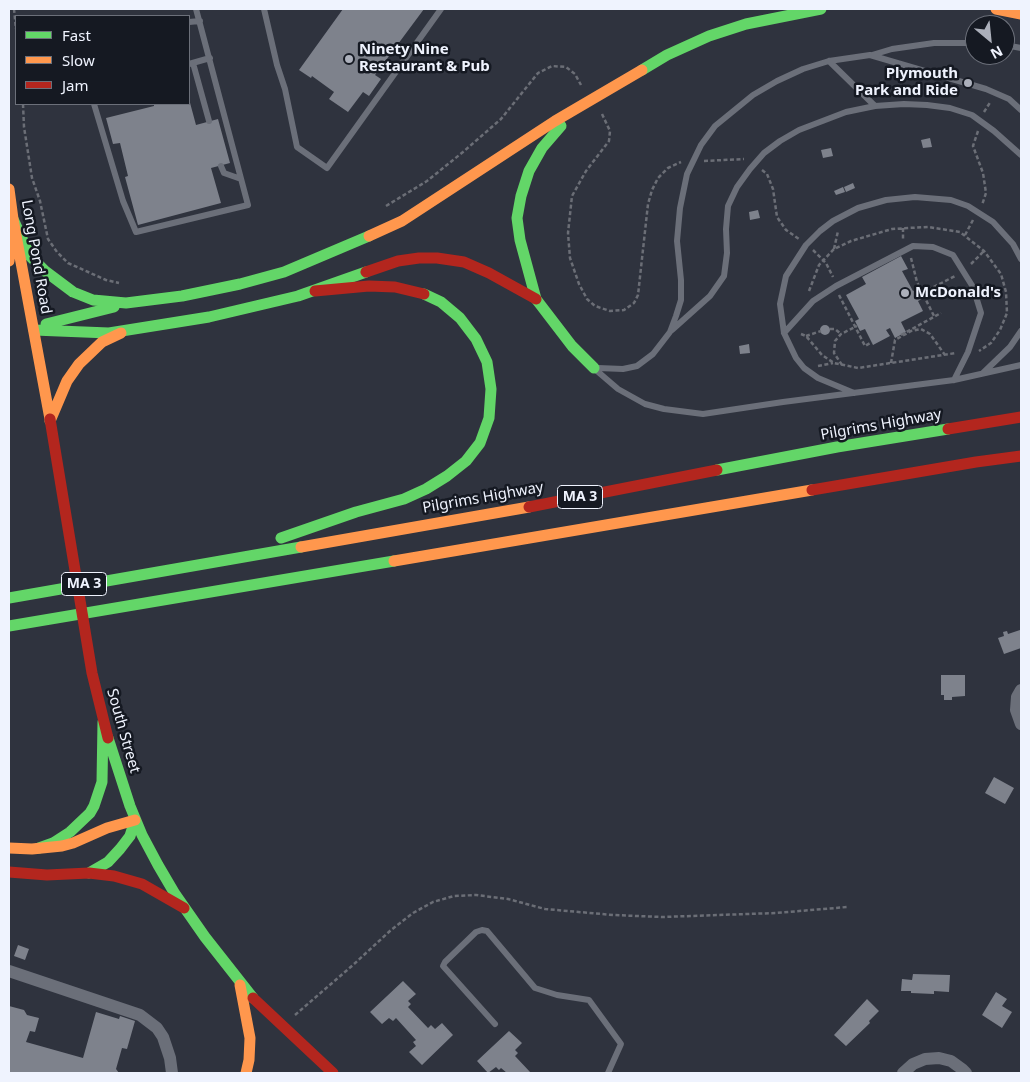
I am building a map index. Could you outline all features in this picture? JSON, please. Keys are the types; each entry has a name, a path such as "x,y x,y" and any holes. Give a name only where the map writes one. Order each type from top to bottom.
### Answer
{"main road":[{"path":"34,330 65,318 139,302 226,287 276,274 363,239 402,221 587,101 667,55 710,36 746,24 821,9"},
{"path":"996,9 1021,14"},
{"path":"587,101 558,129 542,148 530,171 521,196 517,218 524,263 536,299 572,346 594,368"},
{"name":"Long Pond Road","path":"9,189 11,220 34,330"},
{"path":"11,220 30,256 67,289 79,296 101,301 139,302"},
{"path":"9,261 11,220"},
{"path":"34,330 110,333 209,317 315,291 398,261 437,258 464,262 536,299"},
{"path":"205,563 356,512 404,499 426,489 447,476 466,461 480,443 489,418 491,389 487,362 476,339 460,318 441,302 427,295 395,287 369,286 315,291"},
{"name":"South Street","path":"34,330 92,673 104,722 135,820 158,865 184,908 240,982 282,1026 334,1073"},
{"path":"50,421 67,381 79,364 102,342 112,336 132,330"},
{"path":"837,447 951,420 1021,406"},
{"name":"Pilgrims Highway","path":"9,598 554,502 837,447 1021,418"},
{"name":"MA 3","path":"9,626 957,465 1021,456"},
{"path":"9,632 38,621"},
{"path":"39,848 53,843 70,832 90,813 94,806 102,782 104,722"},
{"path":"9,848 39,848 73,843 107,828 135,820"},
{"path":"89,873 108,862 120,849 130,836 135,820"},
{"path":"9,872 47,874 89,873 114,876 142,884 184,908"},
{"path":"240,982 250,1038 249,1060 246,1073"}],"street":[{"path":"1021,690 1017,697 1016,710 1021,724"},
{"path":"9,971 140,1015 157,1028 163,1037 170,1058 172,1073"},
{"path":"903,1073 913,1064 926,1059 938,1058 951,1061 966,1073"}],"lane":[{"path":"94,105 123,201 136,232 248,205 196,9"},
{"path":"264,9 277,65 285,89 297,147 327,168 441,9"},
{"path":"190,22 200,20"},
{"path":"670,332 681,300 677,241 680,208 687,174 700,145 715,126 753,95 777,81 829,61 934,43 965,43"},
{"path":"870,55 964,81 1009,99 1021,110"},
{"path":"209,121 191,63 210,58"},
{"path":"829,61 875,106"},
{"path":"594,368 623,369 637,366 653,354 670,332 710,296 724,276 727,253 726,229 728,206 737,187 750,169 769,149 780,140 799,130 818,121 846,112 875,106 904,104 942,107 972,115 1021,155"},
{"path":"221,166 224,173 241,179"},
{"path":"854,393 818,378 804,368 796,358 784,333 780,304 786,276 808,241 833,221 858,208 886,200 914,197 951,200 978,211 993,222 1004,233 1021,259"},
{"path":"784,333 813,301 836,286 913,246 933,247 953,255 973,287 981,313 968,352 954,380"},
{"path":"982,373 1010,347 1021,330"},
{"path":"594,368 618,389 645,404 664,409 703,414 954,380 1021,365"},
{"path":"495,1024 443,966 476,932 482,930 487,931 536,988 557,995 588,1000 621,1044 608,1073"}],"path":[{"path":"383,208 427,181 501,119 538,72 552,66 566,67 575,74 582,86"},
{"path":"965,235 986,193 983,173 973,146 984,112 996,93"},
{"path":"23,105 24,126 32,178 40,200 48,239 68,263 106,280 127,284"},
{"path":"801,334 806,336 822,355 834,363 858,368 978,351 991,343 1000,330 1007,313 1006,292 1001,274 984,251 960,232 928,226 892,229 851,241 834,249 819,265 807,295"},
{"path":"903,228 903,240 917,282 934,316"},
{"path":"834,249 838,231"},
{"path":"891,363 896,340 901,335 940,313"},
{"path":"843,366 834,354 835,341 841,334 857,326"},
{"path":"830,330 835,329 841,334"},
{"path":"901,335 921,330 930,334 945,355"},
{"path":"806,336 821,331"},
{"path":"282,1026 354,966 391,930 433,902 454,896 476,895 508,899 545,909 662,917 776,913 847,907"}],"building":[{"path":"343,9 424,9 375,75 381,79 369,96 363,92 348,112 329,99 334,92 312,76 311,78 299,70"},
{"path":"190,103 196,125 218,119 230,163 211,168 221,203 138,225 125,177 128,176 120,143 113,144 106,118 154,106 190,105"},
{"path":"930,138 932,147 923,148 921,140"},
{"path":"831,148 833,156 823,158 821,150"},
{"path":"853,183 855,188 846,192 844,187"},
{"path":"843,187 845,192 836,195 834,191"},
{"path":"758,210 760,218 750,220 749,212"},
{"path":"901,256 908,269 902,271 913,291 919,288 924,298 918,301 923,311 901,322 906,332 895,338 890,328 886,330 890,336 873,345 865,329 860,331 855,321 859,319 846,295 866,284 862,277"},
{"path":"825,325 830,330 825,335 820,330"},
{"path":"749,344 750,353 740,354 739,346"},
{"path":"1020,630 1021,648 1004,654 998,638 1004,636 1003,632 1007,631 1008,634"},
{"path":"941,675 965,675 965,696 944,700 944,695 941,695"},
{"path":"994,777 1014,788 1005,804 985,793"},
{"path":"18,945 29,949 25,960 14,956"},
{"path":"913,974 950,975 949,992 934,991 934,994 901,991 902,979 912,980"},
{"path":"403,981 416,994 408,1001 411,1004 408,1007 428,1028 431,1025 435,1029 442,1023 453,1035 422,1065 409,1052 416,1046 413,1042 416,1040 396,1018 393,1021 389,1018 382,1024 370,1012"},
{"path":"996,992 1007,999 1002,1006 1012,1012 1002,1028 982,1015"},
{"path":"867,999 879,1011 869,1021 870,1023 846,1046 834,1035"},
{"path":"9,1006 24,1010 27,1015 39,1018 35,1032 30,1031 26,1042 83,1058 96,1012 119,1019 120,1016 135,1021 127,1049 122,1048 116,1069 119,1073 9,1072"},
{"path":"509,1031 522,1043 515,1050 518,1053 515,1056 531,1073 507,1073 501,1068 499,1070 496,1067 488,1073 477,1061"}],"traffic: fast":[{"path":"642,70 667,55 709,36 746,24 821,9"},
{"path":"561,126 542,148 529,171 521,196 517,218 520,240 536,299 572,346 594,368"},
{"path":"13,219 30,256 45,271 73,292 93,300 126,303 182,296 240,284 284,272 369,236"},
{"path":"34,330 109,333 209,317 298,296 366,272"},
{"path":"281,538 356,512 404,499 426,489 466,461 480,443 489,418 491,389 487,362 476,339 460,318 441,302 424,294"},
{"path":"46,324 114,307"},
{"path":"717,470 837,447 948,429"},
{"path":"9,598 301,547"},
{"path":"9,626 394,561"},
{"path":"39,848 53,843 70,832 90,813 94,806 102,782 103,722"},
{"path":"108,738 130,806 142,835 158,865 175,894 205,937 253,998"},
{"path":"89,873 108,862 120,849 130,836 135,820"}],"traffic: slow":[{"path":"996,9 1021,14"},
{"path":"369,236 402,221 555,121 642,70"},
{"path":"9,189 50,419"},
{"path":"9,261 13,220"},
{"path":"50,421 67,381 79,364 102,342 121,333"},
{"path":"394,561 812,490"},
{"path":"301,547 529,507"},
{"path":"9,848 32,849 62,846 107,828 135,820"},
{"path":"240,985 250,1038 249,1060 246,1073"}],"traffic: jam":[{"path":"366,272 398,261 419,258 437,258 464,262 489,273 536,299"},
{"path":"315,291 369,286 395,287 424,294"},
{"path":"948,429 1021,417"},
{"path":"50,419 92,673 108,738"},
{"path":"812,490 1021,456"},
{"path":"529,507 717,470"},
{"path":"9,872 47,875 89,873 114,876 142,884 184,908"},
{"path":"253,998 333,1073"}],"place":[{"name":"Ninety Nine Restaurant & Pub","path":"349,59"},
{"name":"Plymouth Park and Ride","path":"968,83"},
{"name":"McDonald's","path":"905,293"}]}
